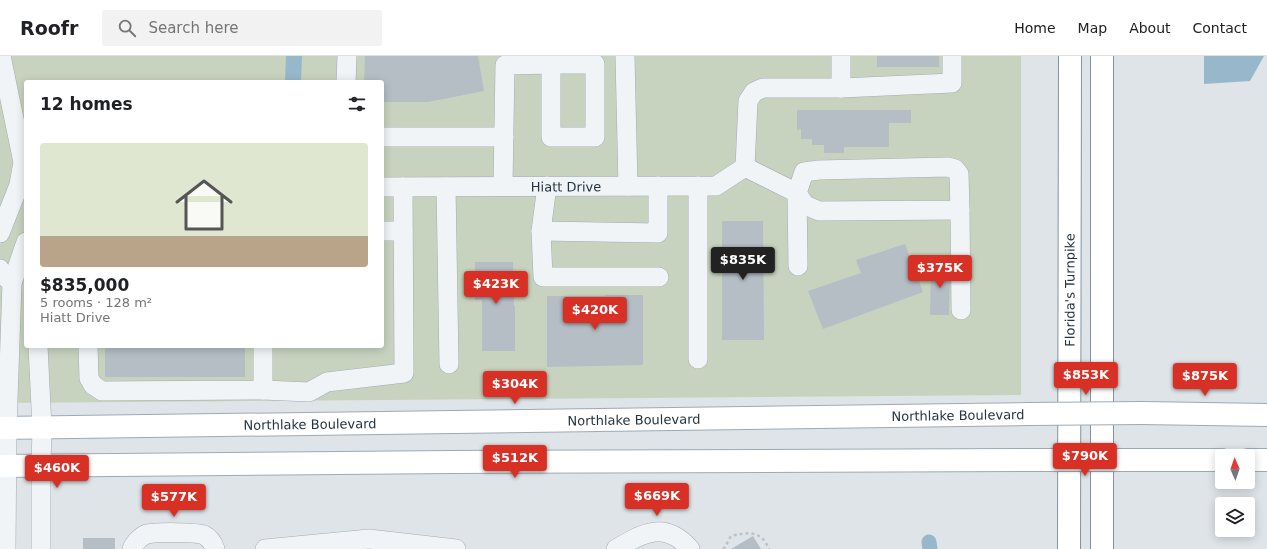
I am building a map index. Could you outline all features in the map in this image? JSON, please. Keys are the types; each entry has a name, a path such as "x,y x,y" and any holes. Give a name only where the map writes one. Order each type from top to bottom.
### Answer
{"main road":[{"name":"Florida's Turnpike","path":"1069,549 1070,56"},
{"path":"1102,56 1102,549"},
{"name":"Northlake Boulevard","path":"3,428 1029,414 1142,413 1267,415"},
{"path":"4,466 451,462 1215,460"},
{"path":"1255,460 1267,460"}],"street":[{"path":"0,233 23,190 23,162 1,56"},
{"path":"346,80 347,56"},
{"path":"625,56 628,186"},
{"path":"841,56 841,88"},
{"path":"952,56 952,83 841,88 764,88 754,92 748,101 745,167 796,193 805,205 820,211 960,210"},
{"path":"503,186 505,60 551,64"},
{"path":"384,137 504,137"},
{"name":"Hiatt Drive","path":"384,187 716,186 745,167"},
{"path":"798,266 796,193 804,172 819,170 948,167 955,169 959,174 960,310"},
{"path":"546,186 541,231 543,277 658,277"},
{"path":"541,231 658,232 658,186"},
{"path":"698,186 698,359"},
{"path":"88,348 89,378 94,385 102,391 262,390 309,392 327,382 404,373 403,187"},
{"path":"446,187 449,364"},
{"path":"384,231 403,231"},
{"path":"6,549 3,428 6,276 24,245"},
{"path":"38,348 42,428 41,549"},
{"path":"262,390 263,348"},
{"path":"616,549 644,534 664,532 681,540 690,549"},
{"path":"132,549 143,536 157,533 203,535 213,543 215,549"},
{"path":"265,549 369,539 456,549"}],"path":[{"path":"723,549 731,536 743,533 754,533 766,543 769,549"}],"green space":[{"path":"0,56 1021,56 1021,395 0,403"}],"water":[{"path":"286,56 302,56 301,80 285,80"},
{"path":"1204,56 1264,56 1250,81 1204,84"}],"building":[{"path":"365,56 478,56 484,91 428,102 384,102 384,80 364,80"},
{"path":"877,56 939,56 939,67 877,67"},
{"path":"797,110 911,110 911,123 889,123 889,147 844,147 844,153 824,153 824,145 812,145 812,139 801,139 801,129 797,130"},
{"path":"722,221 763,221 764,340 722,340"},
{"path":"905,244 923,292 823,329 808,291 861,273 856,260"},
{"path":"475,262 513,262 515,351 482,351 482,300 475,300"},
{"path":"931,263 950,263 949,315 930,315"},
{"path":"643,295 643,365 547,367 547,296"},
{"path":"105,348 245,348 245,377 105,377"},
{"path":"753,536 761,549 731,549"},
{"path":"83,538 115,538 115,549 83,549"}],"waterway":[{"path":"929,542 930,549"}]}
